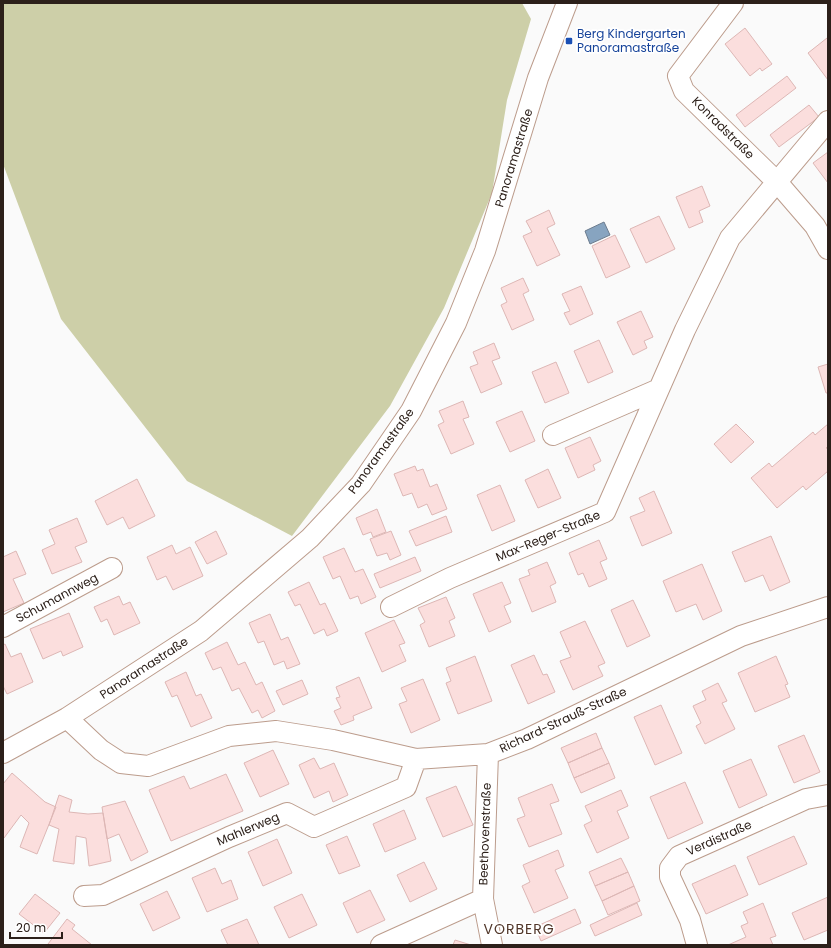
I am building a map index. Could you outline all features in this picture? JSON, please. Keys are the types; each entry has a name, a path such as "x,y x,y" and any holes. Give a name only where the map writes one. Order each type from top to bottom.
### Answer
{"street":[{"name":"Panoramastraße","path":"3,752 67,718 201,631 310,538 361,484 411,411 456,323 485,251 538,78 567,3"},
{"name":"Konradstraße","path":"734,3 678,76 684,91 777,182 814,226 828,250"},
{"name":"Max-Reger-Straße","path":"391,607 463,573 605,512 684,330 730,238 828,121"},
{"path":"553,435 659,389"},
{"name":"Schumannweg","path":"3,627 112,568"},
{"name":"Richard-Strauß-Straße","path":"67,718 101,750 121,763 148,766 229,736 276,731 333,740 416,759 488,754 532,736 741,636 828,607"},
{"name":"Beethovenstraße","path":"381,945 483,899 488,754"},
{"name":"Mahlerweg","path":"84,896 103,895 229,836 287,812 314,827 406,787 416,759"},
{"name":"Verdistraße","path":"697,945 690,920 670,877 670,868 679,856 806,800 828,795"},
{"path":"483,899 492,945"}],"green space":[{"path":"3,3 522,3 531,19 507,100 492,193 444,308 390,406 292,536 187,481 61,319 3,164"}],"water":[{"path":"604,222 610,235 590,244 585,231"}],"building":[{"path":"745,28 772,64 762,71 760,68 750,76 725,44"},
{"path":"827,38 828,40 828,80 808,53"},
{"path":"787,76 796,88 745,127 736,115"},
{"path":"809,105 819,117 779,147 770,135"},
{"path":"828,152 828,183 813,163"},
{"path":"702,186 710,206 699,211 703,222 689,228 676,197"},
{"path":"549,210 555,224 547,228 560,255 537,266 523,236 532,232 526,221"},
{"path":"659,216 675,249 646,263 630,229"},
{"path":"615,235 630,267 606,278 592,246"},
{"path":"523,278 529,291 523,294 534,320 512,330 501,305 507,302 501,288"},
{"path":"581,286 593,314 570,325 564,313 570,311 562,294"},
{"path":"641,311 653,337 644,341 647,348 633,355 617,322"},
{"path":"599,340 613,372 588,383 574,351"},
{"path":"494,343 500,358 492,361 502,384 481,393 470,367 478,364 473,352"},
{"path":"556,362 569,393 545,403 532,372"},
{"path":"828,364 828,393 826,393 818,367"},
{"path":"463,401 469,417 463,419 474,444 451,454 438,425 444,422 439,411"},
{"path":"522,411 535,441 510,452 496,422"},
{"path":"736,424 754,442 731,463 714,444"},
{"path":"828,424 828,446 826,448 828,449 828,471 806,490 803,486 777,508 751,478 769,463 772,467 813,432 815,435"},
{"path":"590,437 601,461 593,465 595,470 578,478 565,448"},
{"path":"415,466 417,471 423,469 430,487 437,484 447,509 432,515 427,504 418,508 412,493 403,496 394,474"},
{"path":"548,469 561,498 538,508 525,480"},
{"path":"137,479 155,516 129,529 123,517 107,525 95,501"},
{"path":"500,485 515,521 492,531 477,495"},
{"path":"654,491 672,533 642,546 630,517 645,511 639,498"},
{"path":"377,509 386,532 373,537 371,532 363,535 356,518"},
{"path":"446,516 452,532 416,546 409,531"},
{"path":"77,518 87,542 75,547 82,562 52,574 42,550 55,544 49,530"},
{"path":"216,531 227,554 207,564 195,542"},
{"path":"391,531 401,555 390,560 387,553 377,556 370,539"},
{"path":"771,536 790,582 770,591 763,575 745,582 732,552"},
{"path":"599,540 607,559 600,562 607,579 589,587 583,573 578,575 569,553"},
{"path":"172,545 176,554 190,547 203,576 173,590 166,576 157,580 147,557"},
{"path":"344,548 355,572 363,569 376,597 361,604 358,596 350,599 340,576 333,579 323,557"},
{"path":"16,551 26,574 13,579 24,603 3,612 3,557"},
{"path":"415,557 421,571 380,588 374,574"},
{"path":"547,562 556,583 550,586 556,602 532,612 519,579 530,575 528,570"},
{"path":"702,564 722,611 703,620 696,604 676,612 663,581"},
{"path":"309,582 320,605 325,603 338,631 327,636 324,629 314,634 300,604 295,606 288,592"},
{"path":"502,582 511,603 504,606 511,622 489,632 473,594"},
{"path":"119,596 123,605 130,602 140,623 114,635 107,619 101,622 94,607"},
{"path":"446,597 455,618 449,621 455,636 429,647 420,625 425,622 418,608"},
{"path":"633,600 650,636 627,647 611,610"},
{"path":"69,613 83,647 63,656 61,651 43,659 30,629"},
{"path":"270,614 281,640 288,637 300,664 287,669 284,661 274,665 264,641 258,643 249,623"},
{"path":"394,620 405,643 399,645 406,661 382,672 365,633"},
{"path":"585,621 605,663 598,666 603,676 573,690 560,661 571,657 560,632"},
{"path":"227,642 238,665 245,662 256,685 262,682 275,711 262,718 258,710 252,713 239,688 232,691 221,667 213,670 205,653"},
{"path":"5,644 11,657 21,653 33,682 7,694 3,686 3,645"},
{"path":"534,655 543,675 547,674 555,692 528,704 511,665"},
{"path":"475,656 492,701 458,714 446,683 451,681 446,668"},
{"path":"776,656 788,684 785,685 790,697 755,712 738,673"},
{"path":"186,672 196,696 201,694 212,718 191,727 177,695 172,697 165,682"},
{"path":"359,677 372,708 353,716 354,720 341,725 334,711 341,708 336,698 340,697 336,687"},
{"path":"423,679 440,720 411,733 399,704 407,701 401,688"},
{"path":"302,680 308,694 283,705 276,691"},
{"path":"718,683 727,701 722,703 735,729 705,744 696,726 701,723 693,706 706,700 702,691"},
{"path":"661,705 682,753 655,765 634,717"},
{"path":"596,733 602,748 568,763 561,748"},
{"path":"804,735 820,772 794,783 778,746"},
{"path":"602,748 609,763 574,778 568,763"},
{"path":"273,750 289,784 260,797 244,763"},
{"path":"314,758 320,769 334,763 348,795 333,802 329,791 314,798 299,765"},
{"path":"751,759 767,795 739,808 723,771"},
{"path":"609,763 615,778 581,793 574,778"},
{"path":"12,773 45,802 56,807 37,854 20,847 29,823 21,815 4,838 3,837 3,784"},
{"path":"226,774 243,811 171,841 149,790 184,776 190,789"},
{"path":"685,782 703,823 668,839 650,797"},
{"path":"552,784 559,801 550,804 562,834 529,847 517,819 525,816 518,798"},
{"path":"456,786 473,825 443,837 426,798"},
{"path":"621,790 628,806 617,811 629,838 597,853 584,825 592,821 585,806"},
{"path":"59,795 72,800 69,812 88,814 103,813 111,861 89,866 86,838 76,836 74,864 53,861 59,829 49,825"},
{"path":"125,801 148,852 131,861 119,834 107,839 102,807"},
{"path":"404,810 416,839 385,852 373,824"},
{"path":"347,836 360,866 339,874 326,845"},
{"path":"794,836 807,864 759,885 747,857"},
{"path":"277,839 292,873 263,886 248,852"},
{"path":"558,850 564,866 555,870 568,898 534,913 522,886 530,882 523,865"},
{"path":"621,858 628,872 595,886 589,872"},
{"path":"424,862 437,889 410,902 397,875"},
{"path":"735,865 748,895 706,914 692,884"},
{"path":"215,868 222,884 231,880 238,899 207,912 192,878"},
{"path":"628,872 634,886 602,901 595,886"},
{"path":"634,886 640,901 608,915 602,901"},
{"path":"370,890 385,920 357,933 343,903"},
{"path":"167,891 180,918 153,931 140,904"},
{"path":"35,894 60,913 44,933 19,914"},
{"path":"302,894 317,925 289,938 274,907"},
{"path":"828,897 828,930 804,940 792,913"},
{"path":"637,903 642,915 595,936 590,925"},
{"path":"763,903 776,936 770,938 773,945 728,945 746,937 741,926 748,923 743,912"},
{"path":"575,909 581,923 541,941 535,927"},
{"path":"67,919 75,925 72,929 92,945 48,944"},
{"path":"247,919 259,945 228,945 221,930"},
{"path":"455,940 471,945 453,945"}],"place":[{"name":"Berg Kindergarten Panoramastraße","path":"569,41"}],"district":[{"name":"VORBERG","path":"519,929"}]}
